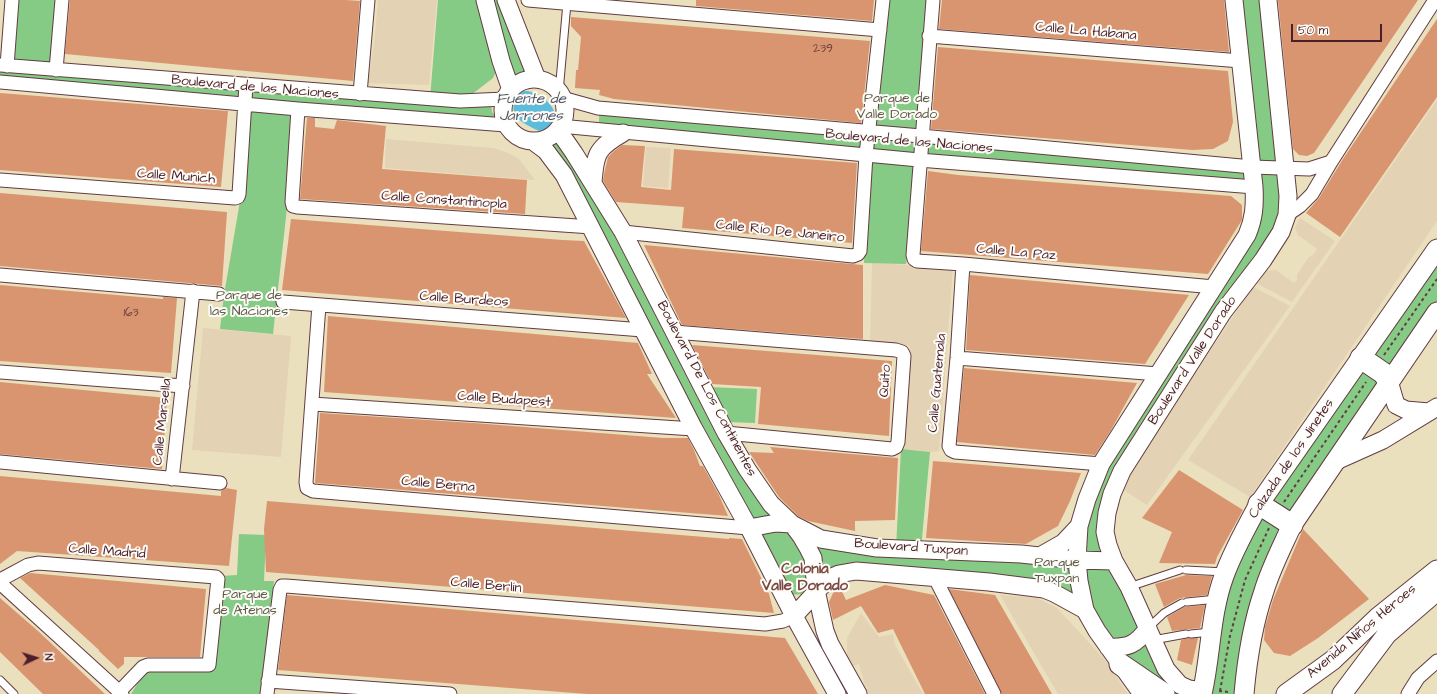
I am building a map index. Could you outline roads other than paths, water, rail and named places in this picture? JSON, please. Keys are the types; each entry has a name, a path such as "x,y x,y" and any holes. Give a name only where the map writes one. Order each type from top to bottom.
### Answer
{"main road":[{"name":"Calzada de los Jinetes","path":"1202,692 1218,598 1226,572 1239,540 1259,504 1437,249"},
{"path":"1244,694 1254,624 1274,563 1292,525 1437,312"},
{"path":"1361,358 1383,373 1389,381"},
{"path":"1259,504 1292,525"},
{"name":"Avenida Niños Héroes","path":"1295,692 1333,660 1377,618 1437,570"},
{"name":"Avenida Niños Héroes","path":"1342,694 1387,634 1437,591"},
{"path":"1120,664 1164,694"}],"street":[{"path":"3,66 12,0"},
{"path":"56,70 62,0"},
{"path":"360,94 368,0"},
{"path":"485,0 508,94"},
{"path":"506,0 537,79"},
{"path":"528,0 880,30"},
{"name":"Calle Río De Janeiro","path":"623,232 854,256 858,254 860,251 868,132 883,0"},
{"path":"920,160 932,0"},
{"name":"Boulevard Valle Dorado","path":"1142,694 1097,631 1086,610 1079,581 1077,560 1079,526 1087,499 1101,464 1247,235 1252,223 1255,209 1254,187 1234,0"},
{"name":"Boulevard Valle Dorado","path":"1202,692 1180,685 1166,669 1129,587 1114,561 1105,532 1107,513 1112,494 1122,471 1222,312 1270,251 1281,232 1287,215 1288,196 1268,0"},
{"path":"1287,215 1300,206 1312,194 1435,0"},
{"name":"Calle La Habana","path":"929,36 1241,61"},
{"name":"Boulevard de las Naciones","path":"3,66 460,101 508,94"},
{"path":"26,84 27,68"},
{"path":"537,79 549,83 561,95 565,108 564,117 559,128 547,138 534,142 518,137 506,125 503,116 503,108 508,94 518,84 527,80 537,79"},
{"name":"Boulevard de las Naciones","path":"0,82 298,109 506,125"},
{"name":"Calle Munich","path":"0,180 235,198 238,197 246,85"},
{"name":"Boulevard de las Naciones","path":"561,95 598,108 1252,167 1309,168 1331,162"},
{"name":"Calle Constantinopla","path":"298,109 292,202 293,206 592,227"},
{"name":"Boulevard de las Naciones","path":"559,128 920,160 1254,187"},
{"name":"Boulevard De Los Continentes","path":"559,128 623,232 726,433 747,469 771,504 792,524 801,536 813,558 816,590 820,611 830,644 858,694"},
{"path":"593,183 594,163 597,154 610,140 623,133"},
{"name":"Boulevard De Los Continentes","path":"534,142 546,151 564,175 592,227 694,429 750,528 794,616 837,694"},
{"name":"Calle La Paz","path":"920,160 913,255 914,259 917,261 1214,287"},
{"path":"1247,235 1270,251"},
{"name":"Calle Guatemala","path":"963,264 957,358 949,446 951,450 955,452 1101,464"},
{"path":"0,275 219,294"},
{"name":"Calle Marsella","path":"0,462 172,479 193,291"},
{"name":"Calle Burdeos","path":"283,302 643,330"},
{"name":"Calle Berna","path":"319,305 306,482 307,488 313,491 750,528"},
{"name":"Quito","path":"674,332 896,350 902,352 904,356 898,442 896,447 892,449 726,433"},
{"path":"957,358 1158,374"},
{"path":"0,372 183,386"},
{"path":"1389,381 1396,405 1406,410 1433,409"},
{"name":"Calle Budapest","path":"312,404 694,429"},
{"path":"1336,461 1383,440 1433,409"},
{"path":"172,479 220,482"},
{"name":"Boulevard Tuxpan","path":"750,528 776,523 792,524 821,539 877,548 1114,561"},
{"path":"1040,556 1063,542 1079,526"},
{"name":"Calle Madrid","path":"0,582 28,565 38,563 216,576 218,579 209,665 148,665 143,667 121,693"},
{"name":"Boulevard Tuxpan","path":"794,616 816,590 828,579 840,574 856,571 996,583 1044,589 1086,610"},
{"path":"935,578 994,694"},
{"path":"0,582 121,693"},
{"name":"Calle Berlín","path":"267,694 280,590 282,586 765,624 783,621 794,616"},
{"path":"1108,647 1127,646 1135,643 1142,636 1150,634"},
{"path":"1408,694 1418,678 1437,661"},
{"path":"268,681 450,694"}],"lane":[{"path":"561,95 567,3"},
{"path":"1129,587 1183,570 1226,572"},
{"path":"1150,634 1164,613 1184,603 1218,598"},
{"path":"1150,634 1189,634 1212,632"},
{"path":"0,680 14,694"}],"water":[{"name":"Fuente de Jarrones","path":"524,91 533,92 541,96 553,108 555,115 554,122 549,127 539,131 520,121 517,117 513,109 514,103 520,93"}],"district":[{"name":"Colonia Valle Dorado","path":"805,578"}],"park label":[{"name":"Parque de Valle Dorado","path":"897,108"},
{"name":"Parque de las Naciones","path":"249,304"},
{"name":"Parque Tuxpan","path":"1057,572"},
{"name":"Parque de Atenas","path":"245,604"}]}
